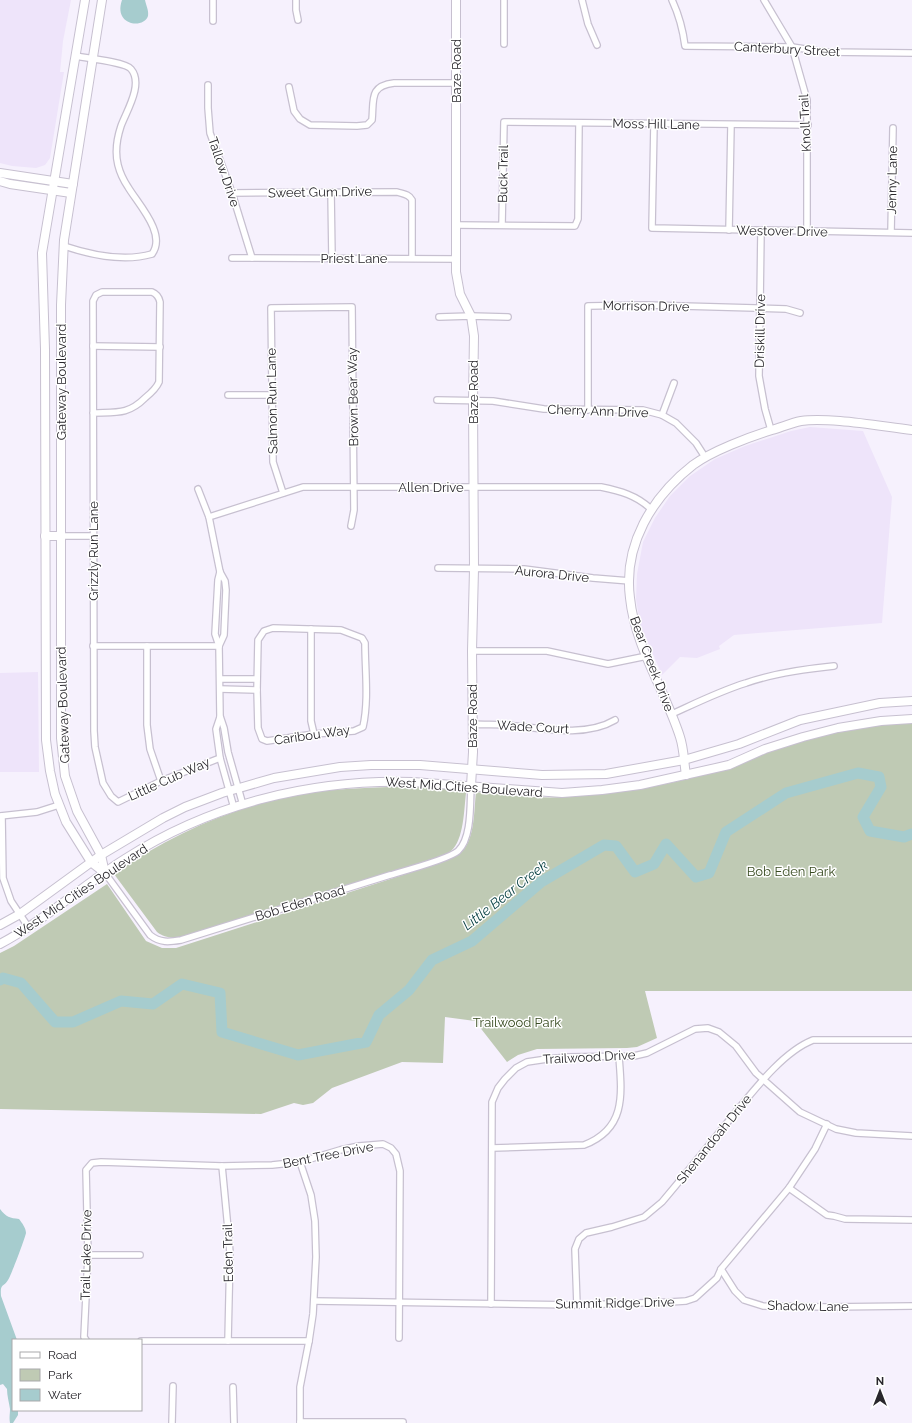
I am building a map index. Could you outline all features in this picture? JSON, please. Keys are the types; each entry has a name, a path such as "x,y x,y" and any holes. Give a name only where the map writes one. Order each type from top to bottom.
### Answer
{"street":[{"name":"Gateway Boulevard","path":"85,0 42,253 45,349 46,740 55,794 66,822 91,862 105,873"},
{"name":"Gateway Boulevard","path":"102,0 64,246 61,313 61,536 62,738 65,776 77,811 101,855 105,873"},
{"path":"213,0 213,21"},
{"path":"296,0 298,20"},
{"name":"Baze Road","path":"456,0 457,284 460,294 471,316 474,336 474,569 471,786"},
{"path":"504,0 504,44"},
{"path":"582,0 588,24 597,45"},
{"name":"Canterbury Street","path":"672,0 681,23 685,46 792,47 825,52 912,53"},
{"name":"Knoll Trail","path":"764,0 792,47 807,100 807,231"},
{"path":"64,246 84,252 120,257 147,256 152,254 156,247 154,232 149,218 128,187 118,164 118,139 121,126 134,98 134,74 132,70 124,65 75,56"},
{"path":"289,87 294,111 300,119 310,125 357,126 366,125 372,120 374,93 378,87 385,84 394,83 456,83"},
{"name":"Tallow Drive","path":"208,85 210,133 232,193 252,258"},
{"name":"Moss Hill Lane","path":"504,122 808,125"},
{"name":"Buck Trail","path":"502,226 504,122"},
{"path":"456,225 575,226 578,219 580,123"},
{"name":"Westover Drive","path":"654,124 652,228 912,233"},
{"path":"729,230 731,125"},
{"name":"Jenny Lane","path":"891,232 893,128"},
{"path":"0,173 73,184"},
{"path":"0,181 71,194"},
{"path":"331,192 332,258"},
{"name":"Sweet Gum Drive","path":"232,193 397,192 410,196 412,200 412,258"},
{"name":"Driskill Drive","path":"761,231 759,376 771,430"},
{"name":"Priest Lane","path":"232,258 456,259"},
{"name":"Grizzly Run Lane","path":"118,802 111,796 103,782 95,747 93,646 93,301 96,295 102,292 152,292 156,294 159,297 160,302 160,347"},
{"name":"Morrison Drive","path":"588,410 588,306 760,309"},
{"name":"Brown Bear Way","path":"271,308 352,307 354,510 351,526"},
{"name":"Salmon Run Lane","path":"271,308 273,462 283,493"},
{"path":"760,309 786,309 800,313"},
{"path":"439,317 508,317"},
{"path":"93,346 160,347 159,382 155,389 140,404 130,410 120,412 93,413"},
{"path":"662,415 674,383"},
{"path":"228,395 272,395"},
{"name":"Cherry Ann Drive","path":"437,400 493,401 544,409 643,410 662,415 676,423 696,443 705,457"},
{"name":"Bear Creek Drive","path":"686,775 680,738 672,714 646,656 633,617 629,597 630,569 634,548 651,509 677,479 705,457 748,438 771,430 802,421 821,420 912,430"},
{"name":"Allen Drive","path":"210,517 303,487 601,487 633,496 651,509"},
{"path":"198,489 210,517 220,572 225,581 224,635 219,646"},
{"path":"45,536 93,536"},
{"name":"Aurora Drive","path":"438,568 524,569 630,581"},
{"path":"220,572 215,634 219,646 220,716 216,729 220,758 234,808"},
{"path":"220,689 257,690 258,640 264,631 273,628 311,629 311,721 314,734"},
{"name":"Caribou Way","path":"257,690 258,728 262,739 267,741 314,734 354,731 363,727 366,703 365,643 362,638 341,630 311,629"},
{"path":"93,646 219,646"},
{"path":"147,646 147,725 150,749 161,781"},
{"path":"472,651 547,651 608,664 646,656"},
{"path":"672,714 745,683 782,673 810,668 834,666"},
{"path":"220,679 257,679"},
{"name":"West Mid Cities Boulevard","path":"0,925 20,914 101,855 185,807 238,788 274,778 340,767 372,765 408,765 542,775 606,774 684,760 739,744 800,720 880,703 912,700"},
{"path":"220,716 243,805"},
{"name":"West Mid Cities Boulevard","path":"0,944 29,928 105,873 144,847 176,830 234,808 277,795 313,788 391,781 562,793 640,785 729,765 765,749 838,728 881,721 912,719"},
{"name":"Wade Court","path":"472,724 505,725 561,731 596,728 615,720"},
{"name":"Little Cub Way","path":"118,802 161,781 220,758"},
{"name":"Bob Eden Road","path":"105,873 150,935 156,940 164,942 181,940 408,870 457,852 463,846 468,832 471,786"},
{"path":"29,928 10,901 2,885 1,816 37,812 59,805"},
{"name":"Trailwood Drive","path":"491,1304 492,1102 504,1079 516,1068 527,1062 547,1059 634,1056 646,1053 695,1029 708,1028 720,1032 736,1046 763,1079 800,1112 836,1129 856,1133 912,1136"},
{"name":"Shenandoah Drive","path":"577,1305 575,1249 579,1239 586,1233 644,1217 662,1202 763,1079 794,1051 805,1043 813,1040 912,1040"},
{"path":"492,1148 584,1145 595,1141 603,1135 617,1116 621,1089 619,1057"},
{"name":"Summit Ridge Drive","path":"314,1301 577,1305 670,1302 686,1301 695,1298 717,1278 721,1269 789,1188 815,1150 827,1124"},
{"name":"Bent Tree Drive","path":"86,1170 92,1164 101,1162 222,1166 272,1165 300,1162 358,1146 383,1144 391,1148 396,1154 400,1171 399,1338"},
{"path":"300,1162 311,1196 315,1221 316,1257 314,1301 309,1341 300,1387 300,1422 403,1422"},
{"name":"Eden Trail","path":"222,1166 230,1253 228,1340"},
{"name":"Trail Lake Drive","path":"85,1339 84,1321 88,1255 86,1170"},
{"path":"789,1188 827,1215 845,1219 912,1220"},
{"path":"88,1255 140,1255"},
{"name":"Shadow Lane","path":"721,1269 735,1291 744,1300 763,1306 912,1306"},
{"path":"142,1341 309,1341"},
{"path":"172,1423 173,1386"},
{"path":"233,1387 234,1423"}],"shaded area":[{"path":"0,0 71,0 63,41 60,72 64,72 50,158 45,165 36,168 12,166 0,163"},
{"path":"810,427 863,431 892,497 882,623 734,635 719,646 720,649 697,658 680,657 662,675 640,624 636,599 637,574 643,542 655,518 670,496 690,476 715,459 745,446 791,431"},
{"path":"38,672 39,772 0,772 0,673"}],"green space":[{"name":"Bob Eden Park","path":"912,722 912,991 645,991 657,1038 637,1047 627,1048 537,1049 518,1055 507,1062 475,1021 445,1017 443,1063 402,1062 332,1088 313,1103 303,1105 294,1103 261,1114 0,1109 0,953 14,946 107,884 146,941 162,948 176,948 455,857 466,846 472,832 476,792 531,797 553,797 595,795 641,789 710,773 785,746 820,736 857,728"},
{"path":"389,787 420,787 462,790 466,793 464,815 459,840 451,851 420,864 186,936 174,937 167,937 157,932 114,874 160,845 184,832 234,812 286,797 313,792"}],"water":[{"path":"122,0 145,0 148,16 141,23 136,24 125,20 120,9"},
{"path":"0,1209 8,1217 19,1219 25,1227 26,1233 10,1277 1,1289 1,1296 17,1339 12,1339 12,1411 18,1411 18,1415 13,1423 10,1423 10,1409 7,1389 3,1384 0,1385"}],"waterway":[{"name":"Little Bear Creek","path":"0,980 3,978 21,983 55,1022 73,1022 121,1001 153,1004 182,984 220,993 222,1032 298,1055 366,1042 379,1015 409,990 432,960 472,941 541,882 604,845 616,846 635,872 654,864 666,844 696,877 709,873 726,832 786,793 858,773 879,777 881,787 863,817 870,831 904,837 912,834"}],"park label":[{"name":"Trailwood Park","path":"517,1022"}]}
